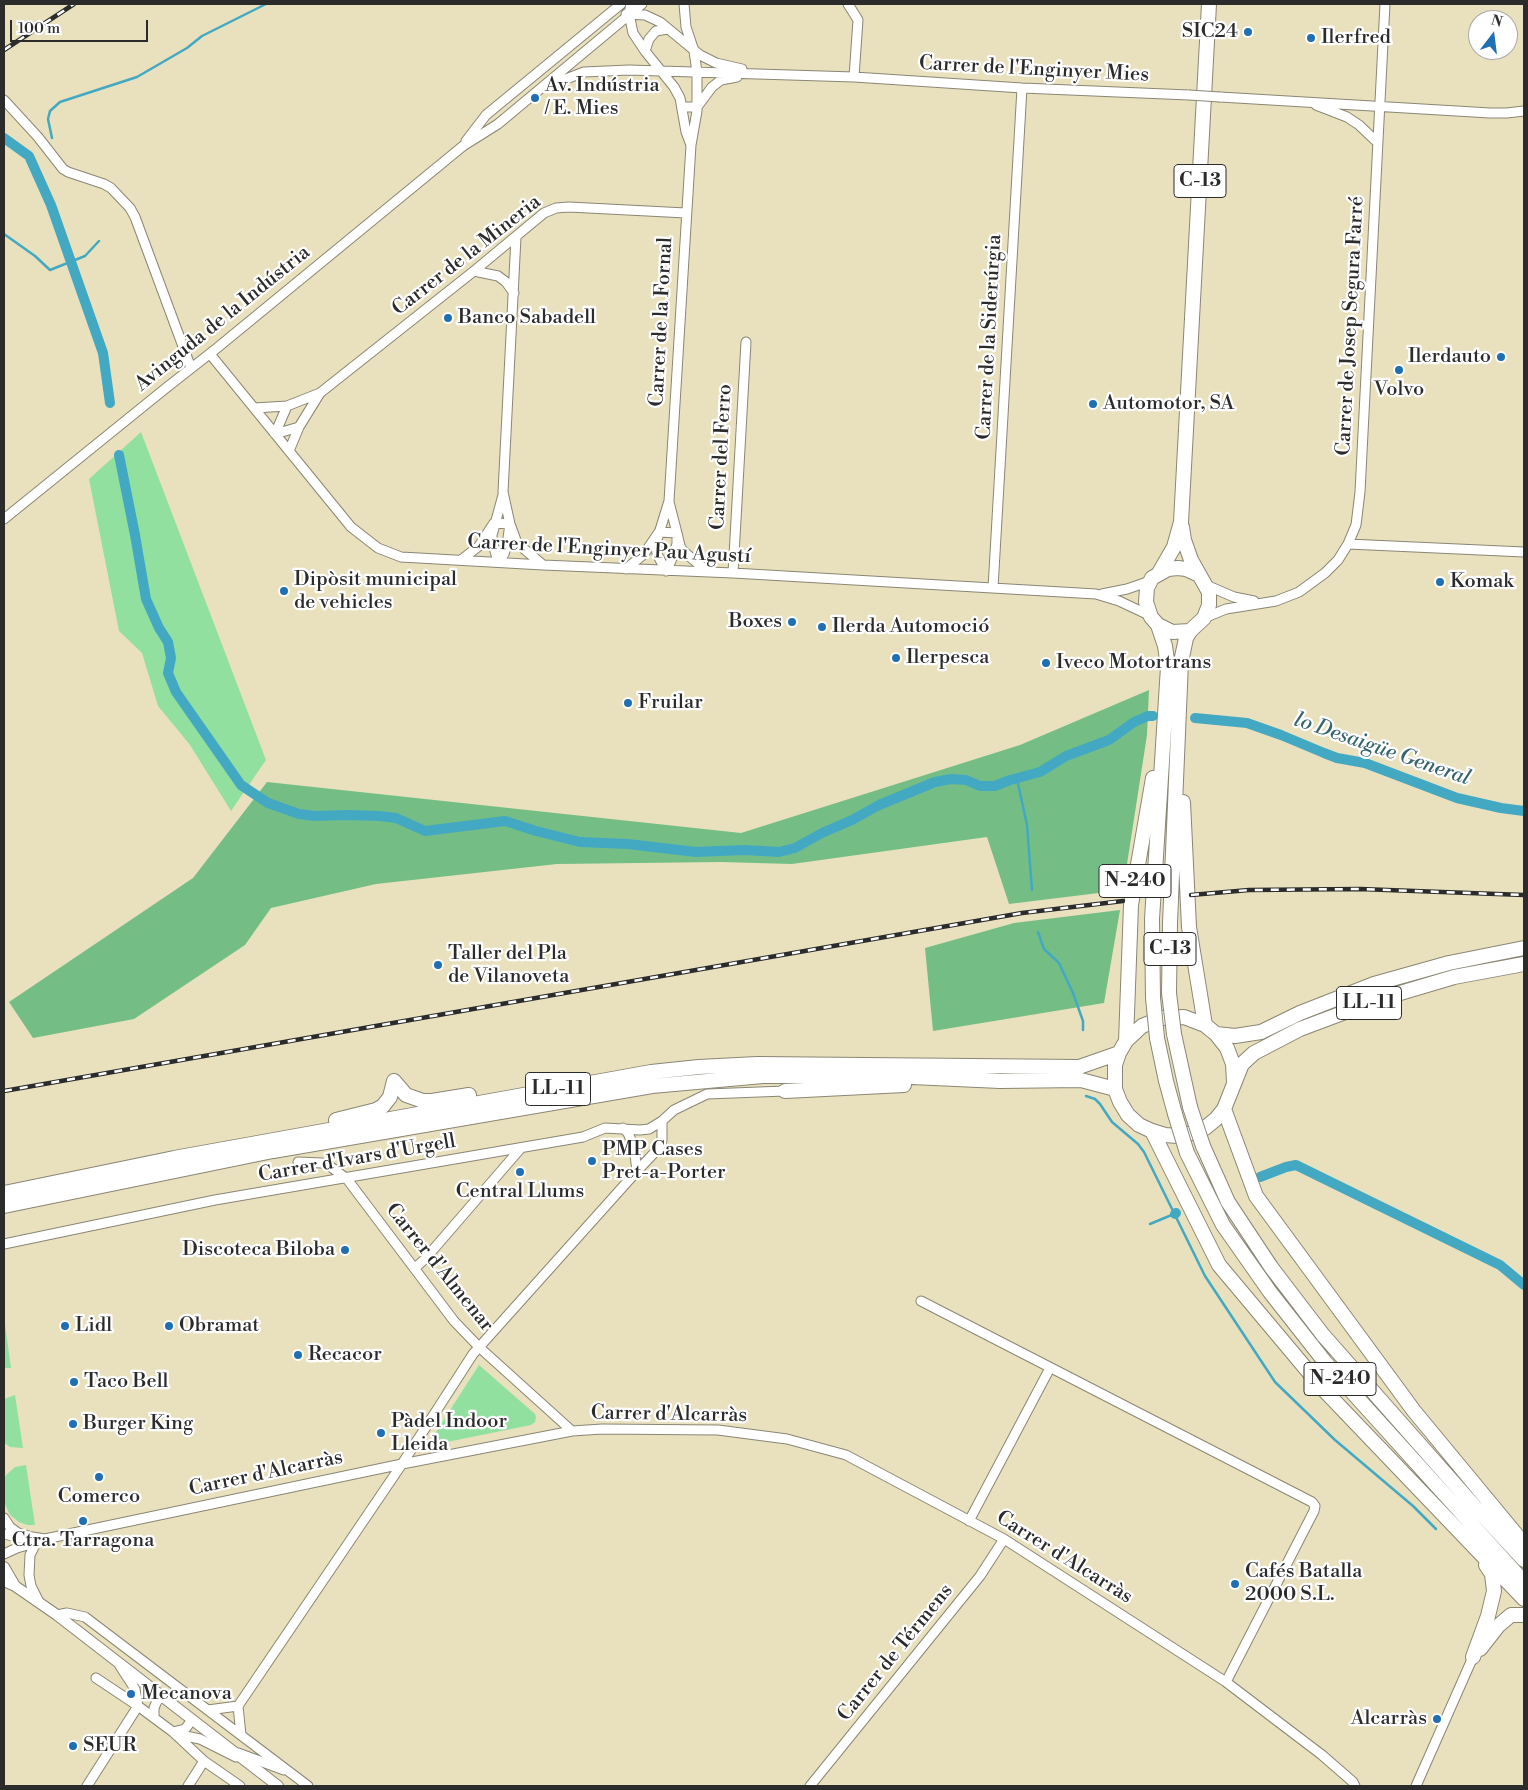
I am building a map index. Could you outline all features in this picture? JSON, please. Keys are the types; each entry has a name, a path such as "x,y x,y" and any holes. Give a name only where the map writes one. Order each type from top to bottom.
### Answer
{"main road":[{"name":"C-13","path":"1154,621 1146,602 1146,595 1154,577 1174,547 1181,522 1209,4"},
{"name":"C-13","path":"1181,522 1187,551 1203,580 1210,599 1204,618"},
{"path":"1154,577 1168,569 1178,568 1186,569 1203,580"},
{"path":"1154,621 1172,632 1190,631 1204,618"},
{"name":"N-240","path":"1154,621 1163,636 1167,655 1165,723 1152,918 1153,998 1157,1038 1166,1081 1187,1153 1223,1225 1276,1300 1325,1362 1524,1582"},
{"name":"N-240","path":"1171,905 1182,656 1186,638 1190,631"},
{"name":"N-240","path":"1126,1040 1131,905 1158,749 1165,723"},
{"name":"N-240","path":"1179,724 1188,927 1205,1025"},
{"name":"C-13","path":"1169,994 1171,905"},
{"name":"LL-11","path":"1216,1034 1235,1036 1261,1032 1300,1013 1374,984 1449,962 1524,948"},
{"name":"LL-11","path":"1234,1082 1233,1064 1227,1048 1216,1034 1205,1025 1184,1017 1162,1018 1142,1026 1126,1040 1119,1053 1114,1077 1115,1089 1120,1102 1128,1115 1139,1124 1152,1131 1172,1136 1192,1133 1210,1124 1224,1109 1231,1096 1234,1082 1242,1064 1254,1052 1300,1029 1380,999 1454,977 1524,964"},
{"name":"N-240","path":"1169,994 1174,1034 1190,1106 1203,1146 1228,1202 1271,1267 1323,1335 1524,1560"},
{"name":"LL-11","path":"4,1193 174,1158 651,1072 757,1064 825,1063 1079,1067 1119,1053"},
{"name":"LL-11","path":"4,1206 273,1151 652,1086 763,1076 912,1077 1000,1081 1080,1080 1115,1089"},
{"path":"311,1133 326,1122 376,1110 387,1102 394,1081 406,1095 423,1100 432,1101 472,1095 500,1099"},
{"path":"785,1091 1000,1081"},
{"name":"N-240","path":"1224,1109 1256,1196 1414,1411 1524,1544"},
{"name":"N-240","path":"1152,1131 1219,1266 1323,1389 1524,1599"},
{"path":"1463,1535 1492,1574 1494,1591 1473,1657"},
{"path":"1473,1657 1498,1626 1512,1615 1524,1615"}],"street":[{"name":"Avinguda de la Indústria","path":"463,146 486,114 621,4"},
{"name":"Carrer de la Fornal","path":"631,4 629,14 633,33 645,51 662,70 680,98 686,132 691,145"},
{"name":"Avinguda de la Indústria","path":"4,519 210,354 463,146 498,124 642,4"},
{"name":"Carrer de la Fornal","path":"666,571 656,549 659,532 669,501 686,212 691,145 697,107 697,72 694,51 686,28 684,4"},
{"path":"848,4 858,20 854,77"},
{"name":"Carrer de Josep Segura Farré","path":"1204,618 1234,607 1266,603 1285,598 1314,582 1338,560 1348,544 1356,525 1359,499 1378,106 1385,4"},
{"name":"Carrer de l'Enginyer Mies","path":"607,15 645,15 660,22 694,51 716,63 757,73"},
{"path":"645,51 649,39 656,31 668,29"},
{"name":"Carrer de l'Enginyer Mies","path":"542,88 584,72 662,70 854,77 1507,114 1524,110"},
{"path":"682,107 697,107 712,87 720,80 757,73"},
{"name":"Carrer de la Siderúrgia","path":"993,588 1022,88"},
{"path":"4,100 64,169 111,188 130,208 191,368"},
{"name":"Carrer de l'Enginyer Mies","path":"1309,102 1347,117 1359,125 1377,142"},
{"name":"Carrer de la Mineria","path":"254,408 287,406 320,393 544,213 556,208 569,207 686,212"},
{"path":"498,562 492,540 494,523 503,492 516,237"},
{"path":"474,271 498,276 506,282 514,293"},
{"name":"Carrer del Ferro","path":"733,573 746,342"},
{"name":"Carrer de l'Enginyer Pau Agustí","path":"210,354 351,527 378,548 400,557 733,573 1096,594 1127,589 1154,577"},
{"name":"Carrer de la Mineria","path":"289,452 299,427 320,393"},
{"path":"275,434 287,406"},
{"path":"275,434 299,427"},
{"path":"503,492 514,539 543,565"},
{"name":"Carrer de la Fornal","path":"669,501 680,546 683,551 708,572"},
{"path":"461,560 478,546 494,523"},
{"path":"494,523 510,524"},
{"path":"498,562 504,554 507,545 510,524"},
{"name":"Carrer de la Fornal","path":"626,569 644,554 659,532"},
{"path":"659,532 677,534"},
{"name":"Carrer de la Fornal","path":"666,571 677,544 677,534"},
{"path":"1348,544 1524,552"},
{"name":"Carrer de Josep Segura Farré","path":"1203,580 1234,597 1266,603"},
{"name":"Carrer de l'Enginyer Pau Agustí","path":"1096,594 1119,601 1154,621"},
{"name":"Carrer d'Ivars d'Urgell","path":"4,1244 215,1200 347,1179 583,1137 605,1128 649,1129 674,1110 707,1094 785,1091"},
{"path":"241,1735 238,1706 479,1347 660,1146 663,1134 662,1121"},
{"path":"623,1128 628,1133 634,1147 637,1171"},
{"path":"415,1268 425,1259 520,1148"},
{"name":"Carrer d'Almenar","path":"298,1162 331,1166 347,1179 454,1321 479,1347 572,1431"},
{"path":"921,1300 1308,1500 1315,1506 1226,1682"},
{"path":"969,1521 1050,1368"},
{"name":"Carrer d'Alcarràs","path":"4,1554 40,1540 402,1464 572,1431 602,1429 718,1430 787,1439 846,1455 1004,1539 1226,1682 1322,1755 1354,1784 1365,1786"},
{"name":"Carrer d'Alcarràs","path":"4,1518 10,1527 18,1533 40,1540"},
{"name":"Carrer d'Alcarràs","path":"4,1534 20,1539 40,1540"},
{"name":"Carrer de Térmens","path":"810,1786 980,1576 1004,1539"},
{"path":"39,1603 28,1575 30,1555 40,1540"},
{"path":"4,1567 15,1586"},
{"path":"4,1581 15,1586 57,1615 278,1786"},
{"path":"57,1615 66,1613 86,1618 308,1786"},
{"path":"1416,1786 1473,1657"},
{"path":"87,1786 138,1706 135,1689 117,1662"},
{"path":"96,1678 154,1717 204,1761 240,1786"},
{"path":"154,1717 154,1708 157,1701 162,1697"},
{"path":"208,1710 238,1706"},
{"path":"174,1733 185,1729 192,1720"},
{"path":"174,1733 200,1739 246,1762"},
{"path":"230,1750 289,1771"},
{"path":"188,1786 204,1761"}],"green space":[{"path":"141,432 266,760 231,811 190,745 158,706 142,653 119,631 89,479"},
{"path":"1149,690 1147,735 1123,890 1009,904 987,837 792,864 721,862 557,864 376,884 271,908 245,945 134,1019 33,1038 9,1002 193,878 267,782 741,833 1020,745"},
{"path":"1120,910 1104,1003 933,1031 925,948 1014,923"},
{"path":"4,1317 11,1368 4,1368"},
{"path":"479,1365 535,1414 535,1422 531,1425 427,1446"},
{"path":"15,1395 23,1448 10,1447 4,1443 4,1399"},
{"path":"26,1465 35,1525 19,1522 10,1515 4,1502 4,1480 6,1475 15,1467"}],"waterway":[{"path":"52,138 48,119 50,111 60,102 137,77 187,48 202,36 266,4"},
{"path":"4,138 29,156 51,205 103,353 110,403"},
{"path":"4,234 35,256 50,270 85,256 99,241"},
{"path":"119,455 146,599 159,628 168,642 171,658 168,673 176,692 241,785 268,803 299,814 396,818 425,831 505,821 580,842 628,844 696,852 744,850 779,852 795,848 879,805 935,782 951,779 966,780 980,786 995,786 1040,772 1066,756 1109,740 1134,722 1148,716 1153,716"},
{"name":"lo Desaigüe General","path":"1195,718 1247,723 1337,758 1365,763 1457,798 1524,811"},
{"path":"1017,779 1027,825 1032,890"},
{"path":"1038,932 1044,949 1059,963 1073,993 1083,1021 1083,1030"},
{"path":"1086,1096 1095,1099 1112,1122 1138,1144 1144,1152 1205,1276 1275,1382 1335,1440 1413,1506 1436,1529"},
{"path":"1260,1177 1296,1165 1500,1265 1524,1285"},
{"path":"1150,1224 1174,1214"}],"railway":[{"path":"4,50 74,4"},
{"path":"1191,895 1249,890 1360,889 1524,895"},
{"path":"4,1091 1022,913 1123,901"}],"place":[{"name":"SIC24","path":"1248,32"},
{"name":"Ilerfred","path":"1311,38"},
{"name":"Av. Indústria / E. Mies","path":"535,98"},
{"name":"Banco Sabadell","path":"448,318"},
{"name":"Ilerdauto","path":"1501,357"},
{"name":"Volvo","path":"1399,370"},
{"name":"Automotor, SA","path":"1093,404"},
{"name":"Komak","path":"1440,582"},
{"name":"Dipòsit municipal de vehicles","path":"284,591"},
{"name":"Boxes","path":"792,622"},
{"name":"Ilerda Automoció","path":"822,627"},
{"name":"Ilerpesca","path":"896,658"},
{"name":"Iveco Motortrans","path":"1046,663"},
{"name":"Fruilar","path":"628,703"},
{"name":"Taller del Pla de Vilanoveta","path":"438,965"},
{"name":"PMP Cases Pret-a-Porter","path":"592,1161"},
{"name":"Central Llums","path":"520,1172"},
{"name":"Discoteca Biloba","path":"345,1250"},
{"name":"Lidl","path":"65,1326"},
{"name":"Obramat","path":"169,1326"},
{"name":"Recacor","path":"298,1355"},
{"name":"Taco Bell","path":"74,1382"},
{"name":"Burger King","path":"73,1424"},
{"name":"Pàdel Indoor Lleida","path":"381,1433"},
{"name":"Comerco","path":"99,1477"},
{"name":"Ctra. Tarragona","path":"83,1521"},
{"name":"Cafés Batalla 2000 S.L.","path":"1235,1584"},
{"name":"Mecanova","path":"131,1694"},
{"name":"Alcarràs","path":"1437,1719"},
{"name":"SEUR","path":"73,1746"}]}
